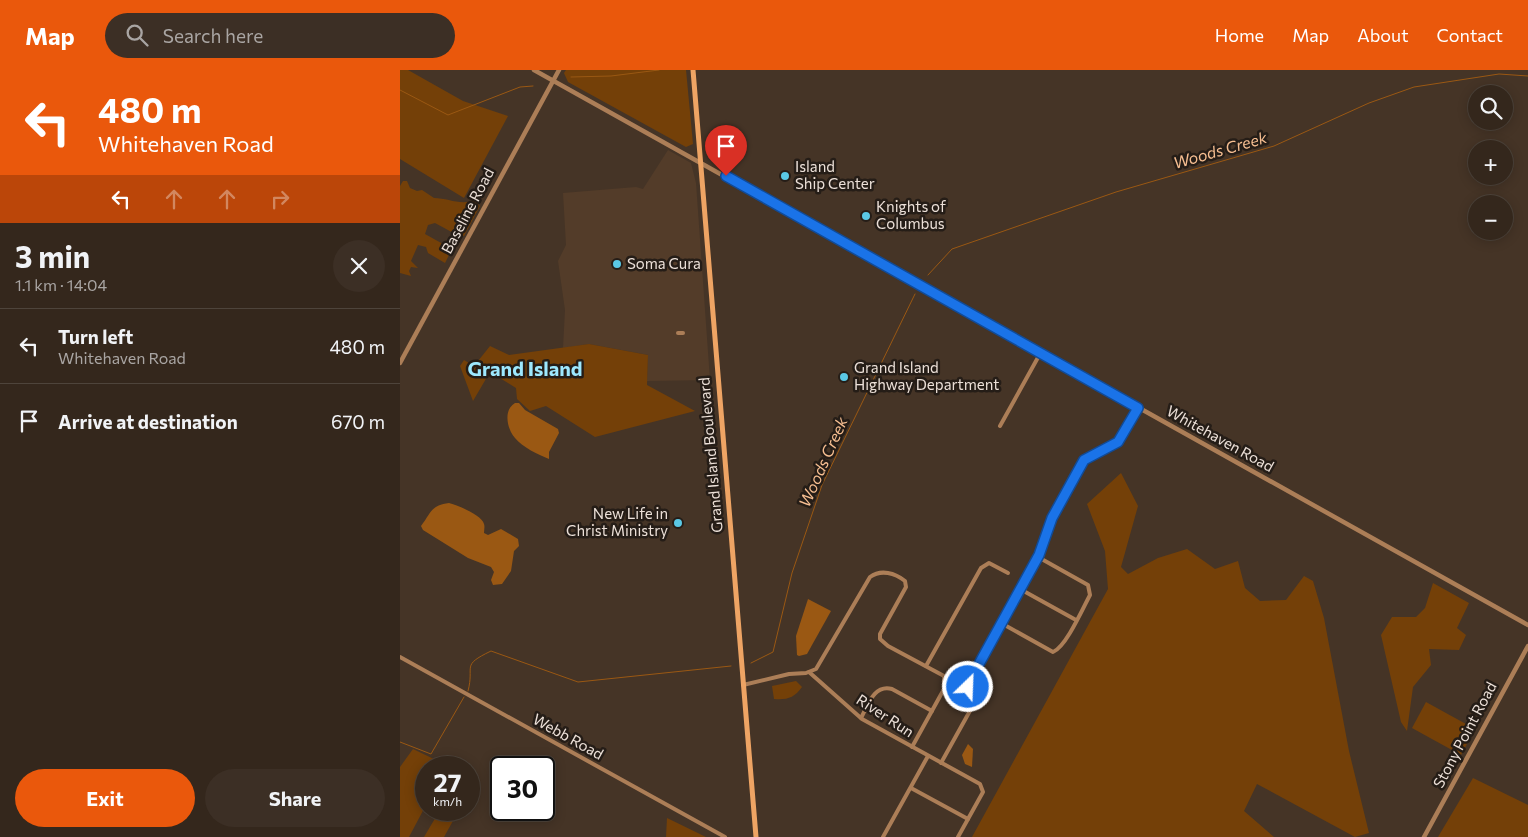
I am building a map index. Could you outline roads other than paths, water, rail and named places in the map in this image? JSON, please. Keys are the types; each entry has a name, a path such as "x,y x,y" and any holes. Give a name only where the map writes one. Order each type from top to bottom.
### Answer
{"main road":[{"name":"Grand Island Boulevard","path":"693,70 756,837"}],"street":[{"name":"Whitehaven Road","path":"534,70 1528,625"},
{"name":"Baseline Road","path":"400,363 559,70"},
{"path":"1000,426 1041,352"},
{"path":"941,763 976,700 968,684 1038,558 1052,518 1084,460 1118,442 1138,408"},
{"path":"1001,623 1053,652 1060,648 1076,620 1090,595 1088,585 1038,558"},
{"path":"926,666 980,568 989,563 1008,573"},
{"path":"743,685 809,672 820,665 870,577 879,573 896,574 905,581 906,587 880,634 880,639 888,646 944,676 946,680 944,689 912,747"},
{"path":"1020,589 1076,620"},
{"name":"Stony Point Road","path":"1424,837 1528,646"},
{"name":"Webb Road","path":"400,657 724,837"},
{"name":"River Run","path":"809,672 861,718 980,784 984,789 958,837"},
{"path":"861,718 874,693 885,688 932,712"},
{"path":"883,837 928,756"},
{"path":"911,788 968,819"}],"waterway":[{"path":"571,77 611,76 659,70"},
{"name":"Woods Creek","path":"928,275 952,249 1116,192 1274,146 1369,103 1414,87 1499,74 1528,76"},
{"path":"400,90 448,115 520,87 533,86"},
{"name":"Woods Creek","path":"751,663 773,652 792,573 822,485 915,294"},
{"name":"Woods Creek","path":"468,691 472,663 491,651 578,682 731,666"},
{"name":"Woods Creek","path":"400,742 431,754 464,697"}],"place":[{"name":"Island Ship Center","path":"785,176"},
{"name":"Knights of Columbus","path":"866,216"},
{"name":"Soma Cura","path":"617,264"},
{"name":"Grand Island Highway Department","path":"844,377"},
{"name":"New Life in Christ Ministry","path":"678,523"}],"district":[{"name":"Grand Island","path":"525,369"}]}
